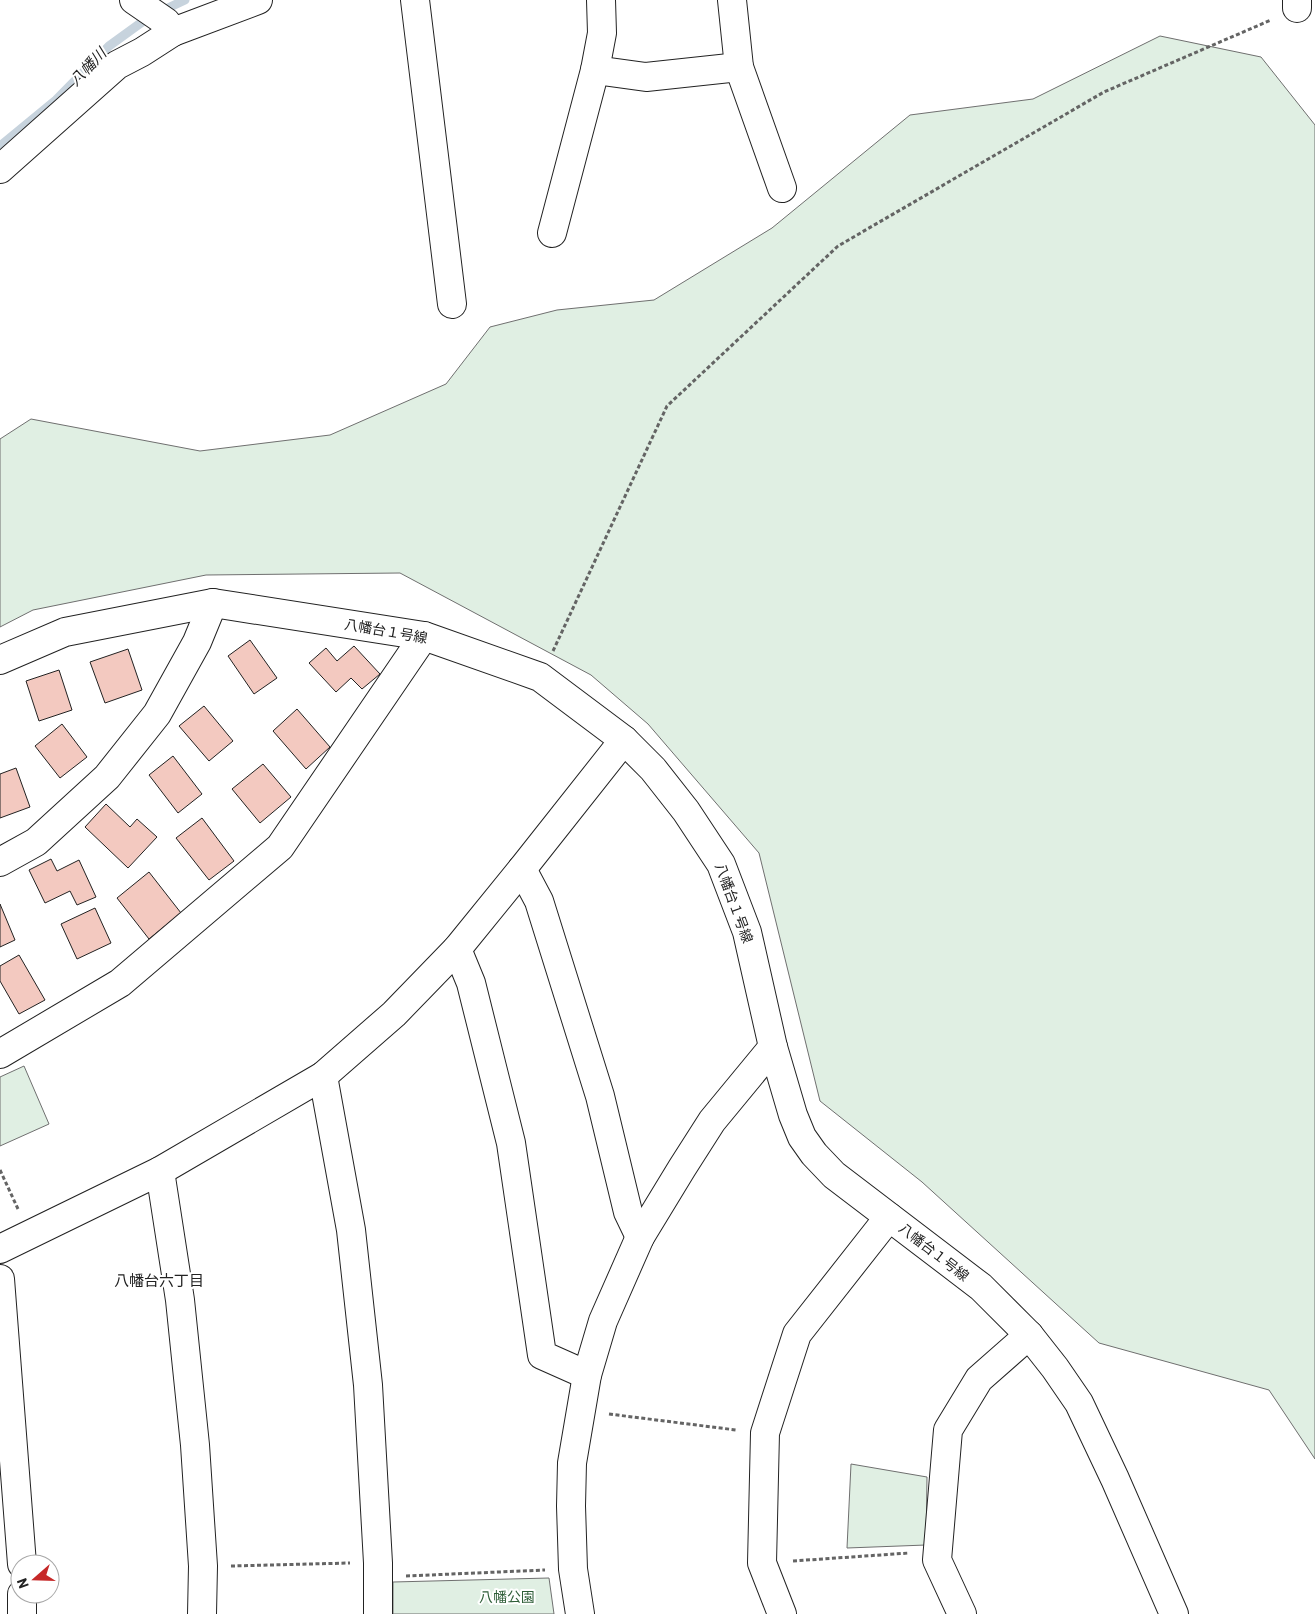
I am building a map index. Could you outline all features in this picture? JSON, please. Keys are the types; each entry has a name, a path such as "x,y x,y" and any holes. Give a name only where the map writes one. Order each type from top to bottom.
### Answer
{"street":[{"path":"0,169 117,65 142,52 170,27 258,0"},
{"path":"415,0 452,304"},
{"path":"552,233 595,70 602,32 601,0"},
{"path":"732,0 739,67 782,188"},
{"path":"137,2 170,27"},
{"path":"595,70 646,77 739,67"},
{"path":"0,862 36,842 107,777 157,714 197,642 213,603"},
{"name":"八幡台１号線","path":"0,660 65,632 213,603 424,636 540,677 624,740 653,769 686,811 721,864 746,932 773,1047 793,1115 802,1137 814,1154 834,1175 981,1287 1029,1335 1055,1368 1079,1403 1115,1479 1174,1614"},
{"path":"0,1054 120,983 280,847 424,636"},
{"path":"0,1250 160,1171 323,1076 394,1014 457,949 624,740"},
{"path":"522,869 539,901 600,1096 628,1212 640,1237"},
{"path":"457,949 471,983 511,1143 542,1355 587,1375"},
{"path":"580,1614 573,1569 572,1463 587,1375 603,1321 640,1237 712,1121 773,1047"},
{"path":"323,1076 352,1240 368,1385 378,1570 378,1614"},
{"path":"160,1171 180,1300 195,1445 203,1566 202,1614"},
{"path":"782,1614 762,1563 765,1434 797,1334 889,1216"},
{"path":"0,1279 21,1554"},
{"path":"962,1614 937,1560 948,1430 979,1379 1029,1335"}],"path":[{"path":"540,677 667,406 838,246 1104,92 1297,4"},
{"path":"0,1170 30,1234"},
{"path":"581,1410 765,1434"},
{"path":"762,1563 938,1551"},
{"path":"203,1566 378,1570 573,1569"}],"green space":[{"path":"1160,36 1261,57 1315,125 1315,1459 1269,1390 1099,1343 922,1182 820,1101 759,853 648,724 591,675 400,573 206,575 33,610 0,627 0,439 31,419 200,451 330,435 446,384 490,327 557,310 654,300 772,228 910,115 1033,99"},
{"path":"24,1066 49,1124 0,1146 0,1077"},
{"path":"851,1464 927,1477 926,1545 847,1548"},
{"name":"八幡公園","path":"549,1578 554,1614 393,1614 393,1582"}],"building":[{"path":"250,640 277,678 254,694 228,656"},
{"path":"354,646 380,674 362,689 351,678 336,692 309,663 326,648 337,661"},
{"path":"128,649 142,690 105,703 90,662"},
{"path":"59,670 72,710 39,721 26,681"},
{"path":"204,706 233,741 209,761 179,726"},
{"path":"297,709 330,747 306,769 273,731"},
{"path":"62,724 87,757 60,778 35,746"},
{"path":"173,756 202,794 178,813 149,775"},
{"path":"263,764 291,797 260,823 232,789"},
{"path":"16,768 30,807 0,818 0,774"},
{"path":"106,804 130,827 137,819 157,837 128,868 85,827"},
{"path":"202,818 234,861 209,880 176,838"},
{"path":"51,859 57,871 79,860 96,897 77,905 70,891 45,903 29,870"},
{"path":"149,872 181,913 149,939 117,898"},
{"path":"0,904 15,940 0,947"},
{"path":"95,908 111,943 77,959 61,924"},
{"path":"19,955 45,1000 19,1014 0,981 0,966"}],"waterway":[{"name":"八幡川","path":"0,146 56,100 109,46 149,17 185,0"}],"district":[{"name":"八幡台六丁目","path":"159,1281"}]}
